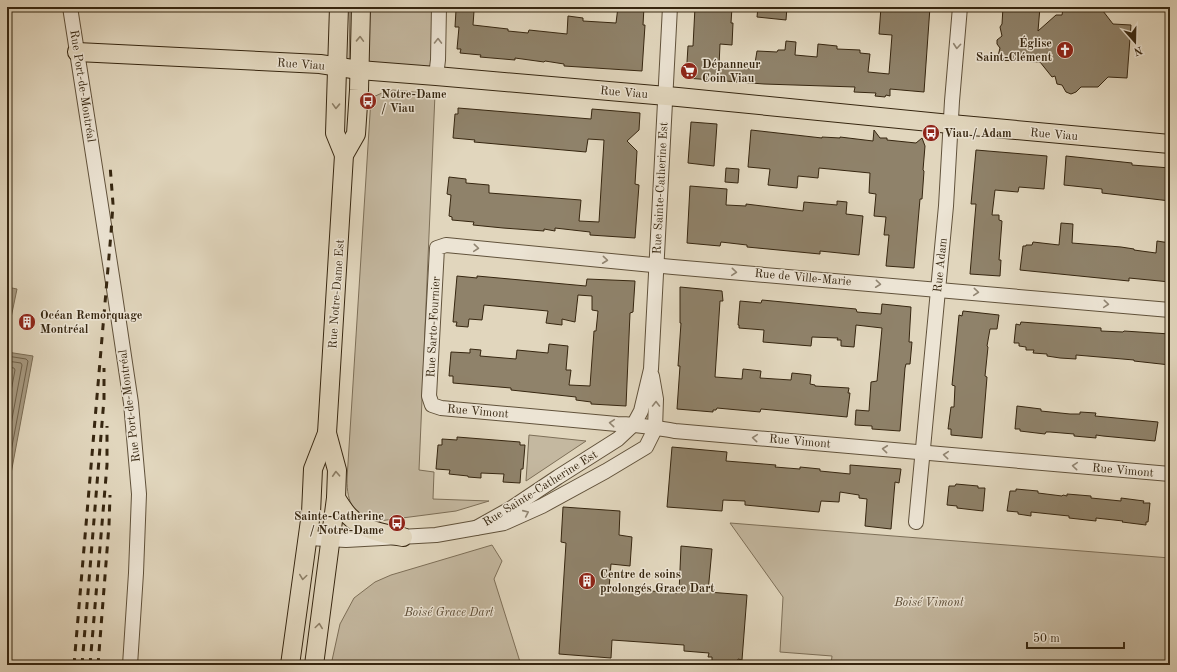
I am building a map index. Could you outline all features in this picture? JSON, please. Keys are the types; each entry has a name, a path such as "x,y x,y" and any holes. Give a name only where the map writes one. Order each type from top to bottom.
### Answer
{"main road":[{"name":"Rue Notre-Dame Est","path":"290,665 311,513 313,469 327,433 344,155 335,133 339,7"},
{"name":"Rue Notre-Dame Est","path":"344,155 356,134 361,7"},
{"name":"Rue Viau","path":"77,52 320,64 359,70 665,96 1170,144"},
{"name":"Rue Notre-Dame Est","path":"314,665 336,498 337,470 327,433"},
{"path":"336,498 349,516 360,524 379,532 403,537"}],"street":[{"name":"Rue Port-de-Montréal","path":"70,7 130,396 139,494 130,665"},
{"path":"436,76 438,60 439,7"},
{"name":"Rue Sainte-Catherine Est","path":"476,528 506,512 618,439 634,424 641,411 651,369 670,7"},
{"name":"Rue Adam","path":"916,522 924,453 946,206 960,7"},
{"name":"Rue de Ville-Marie","path":"437,248 446,245 656,265 863,282 922,289 938,289 1170,310"},
{"name":"Rue Sarto-Fournier","path":"432,404 429,396 437,248"},
{"name":"Rue Sainte-Catherine Est","path":"308,538 330,540 436,535 504,523 542,506 575,489 646,447 655,429 656,398 651,369"},
{"name":"Rue Vimont","path":"432,404 441,408 617,424 634,424 655,429 1170,474"}],"green space":[{"path":"350,7 444,7 436,76 349,68"},
{"path":"393,90 435,94 419,470 434,472 433,499 489,501 456,511 379,521 357,512 353,507 348,495 347,479 371,98"},
{"path":"529,435 586,441 526,481"},
{"name":"Boisé Vimont","path":"730,523 1170,558 1170,665 831,665 832,656 780,652 783,597"},
{"name":"Boisé Grace Dart","path":"492,545 502,561 494,579 521,665 331,665 340,624 354,598 375,582 391,575"}],"water":[{"path":"7,287 17,289 7,337"},
{"path":"7,352 33,356 7,495"}],"building":[{"path":"618,7 644,7 643,25 645,25 642,71 564,66 564,64 515,58 515,60 480,57 481,55 460,53 461,49 457,49 459,27 455,27 456,10 474,11 473,25 528,33 529,30 567,34 568,16 583,18 583,21 616,23"},
{"path":"695,7 732,7 732,45 720,44 719,66 754,69 757,51 777,52 778,50 785,50 786,41 796,42 795,55 817,57 818,44 837,46 837,49 860,50 860,53 870,54 868,72 889,74 892,35 879,34 881,7 930,7 924,92 890,89 890,96 886,95 885,97 875,96 876,93 854,92 855,87 764,84 686,78 688,46 693,46"},
{"path":"758,7 787,7 786,20 757,17"},
{"name":"Église Saint-Clément","path":"1003,7 1040,7 1038,31 1056,15 1062,15 1063,9 1070,9 1071,7 1085,7 1085,10 1103,11 1113,24 1131,25 1127,78 1108,77 1098,87 1081,87 1076,92 1071,94 1066,92 1062,85 1057,84 1055,76 1052,77 1040,62 997,60 1000,48 997,44 997,40 1002,36 1000,27 1002,24"},
{"path":"458,108 591,119 592,109 640,113 639,130 627,141 637,151 635,184 639,185 635,238 590,235 590,232 555,228 555,231 544,229 544,231 503,228 473,225 474,222 452,220 452,217 449,216 451,195 447,194 449,177 466,179 466,183 489,185 489,193 581,200 579,221 599,222 604,140 588,139 586,152 474,142 475,140 453,138 455,114 458,114"},
{"path":"691,122 717,124 714,166 688,163"},
{"path":"751,130 822,138 840,137 873,141 874,130 880,138 887,138 887,140 916,143 922,138 925,146 924,171 914,268 886,266 889,235 884,235 886,217 874,216 876,194 869,193 870,173 819,168 818,178 798,176 797,188 768,185 770,169 748,167"},
{"path":"976,150 1047,156 1044,189 1019,187 1018,192 995,190 992,215 999,215 999,220 1002,221 999,260 1001,260 1000,276 970,274 976,204 971,204"},
{"path":"1066,156 1132,163 1132,165 1170,168 1170,201 1102,193 1102,189 1064,185"},
{"path":"726,168 739,169 738,183 725,182"},
{"path":"690,186 727,189 726,205 746,206 746,204 803,211 804,202 837,205 837,201 847,202 846,214 863,216 859,255 820,251 820,254 747,247 747,245 721,242 720,246 687,243"},
{"path":"1061,223 1073,224 1072,243 1121,247 1156,253 1157,241 1170,243 1170,282 1129,278 1129,281 1020,270 1023,246 1032,245 1033,242 1059,245"},
{"path":"457,276 477,278 477,276 586,286 587,279 635,281 633,312 630,313 626,406 591,404 591,402 576,400 576,397 511,390 511,388 453,383 453,376 449,376 451,352 470,353 470,349 481,350 480,356 516,359 517,350 548,353 549,344 568,346 566,370 571,370 569,385 590,386 594,331 596,331 598,311 592,310 592,296 578,295 575,322 562,319 562,325 546,323 548,311 484,305 482,320 469,319 468,327 456,326 457,322 453,322"},
{"path":"680,287 722,291 723,301 720,301 715,377 742,379 743,369 761,371 760,378 791,380 792,373 811,375 810,384 815,386 849,388 848,393 850,393 847,417 761,409 760,412 717,408 716,410 713,410 713,412 677,409 680,366 678,366 681,323"},
{"path":"762,300 856,309 857,312 881,314 882,304 911,307 909,342 912,342 910,364 906,364 905,368 900,431 872,429 872,426 855,425 856,410 869,411 871,382 877,381 882,328 856,325 854,347 841,346 841,340 837,340 838,338 812,337 811,346 763,342 764,330 739,328 738,325 740,301 761,303"},
{"path":"963,311 999,315 997,329 990,329 987,346 985,376 987,377 982,438 951,435 951,429 948,429 951,407 954,407 955,386 952,385 959,315 962,316"},
{"path":"1021,322 1101,328 1101,331 1170,334 1170,365 1076,355 1076,359 1060,358 1047,356 1047,354 1033,353 1034,350 1026,350 1026,347 1019,346 1019,343 1014,343 1016,324 1020,325"},
{"path":"1017,406 1041,409 1041,411 1070,414 1080,414 1080,412 1096,413 1095,416 1158,422 1155,441 1096,435 1096,438 1074,436 1074,434 1046,432 1045,434 1020,431 1020,429 1015,429"},
{"path":"457,437 520,442 520,445 525,445 520,483 503,482 504,474 481,473 481,478 449,474 450,470 436,469 438,445 442,445 442,439 457,440"},
{"path":"672,447 727,452 726,461 776,465 775,467 800,469 800,467 850,474 850,465 901,469 899,483 895,482 891,529 865,526 867,499 859,498 859,495 840,492 839,502 821,501 819,512 745,505 745,501 723,500 722,511 667,507"},
{"path":"956,484 985,488 983,511 957,508 957,506 947,505 949,486 955,486"},
{"path":"1016,489 1038,491 1038,493 1062,496 1067,496 1067,494 1121,501 1121,498 1144,501 1143,503 1150,503 1148,522 1146,522 1146,525 1096,518 1096,521 1069,518 1069,516 1031,512 1031,516 1018,514 1018,512 1007,511 1010,491 1016,491"},
{"name":"Centre de soins prolongés Grace Dart","path":"563,507 620,511 619,535 632,537 630,566 611,564 609,588 679,593 681,546 712,549 708,592 747,595 742,660 738,659 737,665 712,665 712,657 708,657 709,653 684,651 684,645 612,640 611,658 559,654 566,543 561,542"}],"railway":[{"path":"74,665 111,233 113,204 110,165"},
{"path":"82,665 104,399 104,368"},
{"path":"90,665 107,465 107,426"},
{"path":"98,665 110,495"}],"place":[{"name":"Église Saint-Clément","path":"1065,50"},
{"name":"Dépanneur Coin Viau","path":"689,71"},
{"name":"Notre-Dame / Viau","path":"368,101"},
{"name":"Viau / Adam","path":"931,133"},
{"name":"Océan Remorquage Montréal","path":"27,322"},
{"name":"Sainte-Catherine / Notre-Dame","path":"397,523"},
{"name":"Centre de soins prolongés Grace Dart","path":"587,581"}]}
